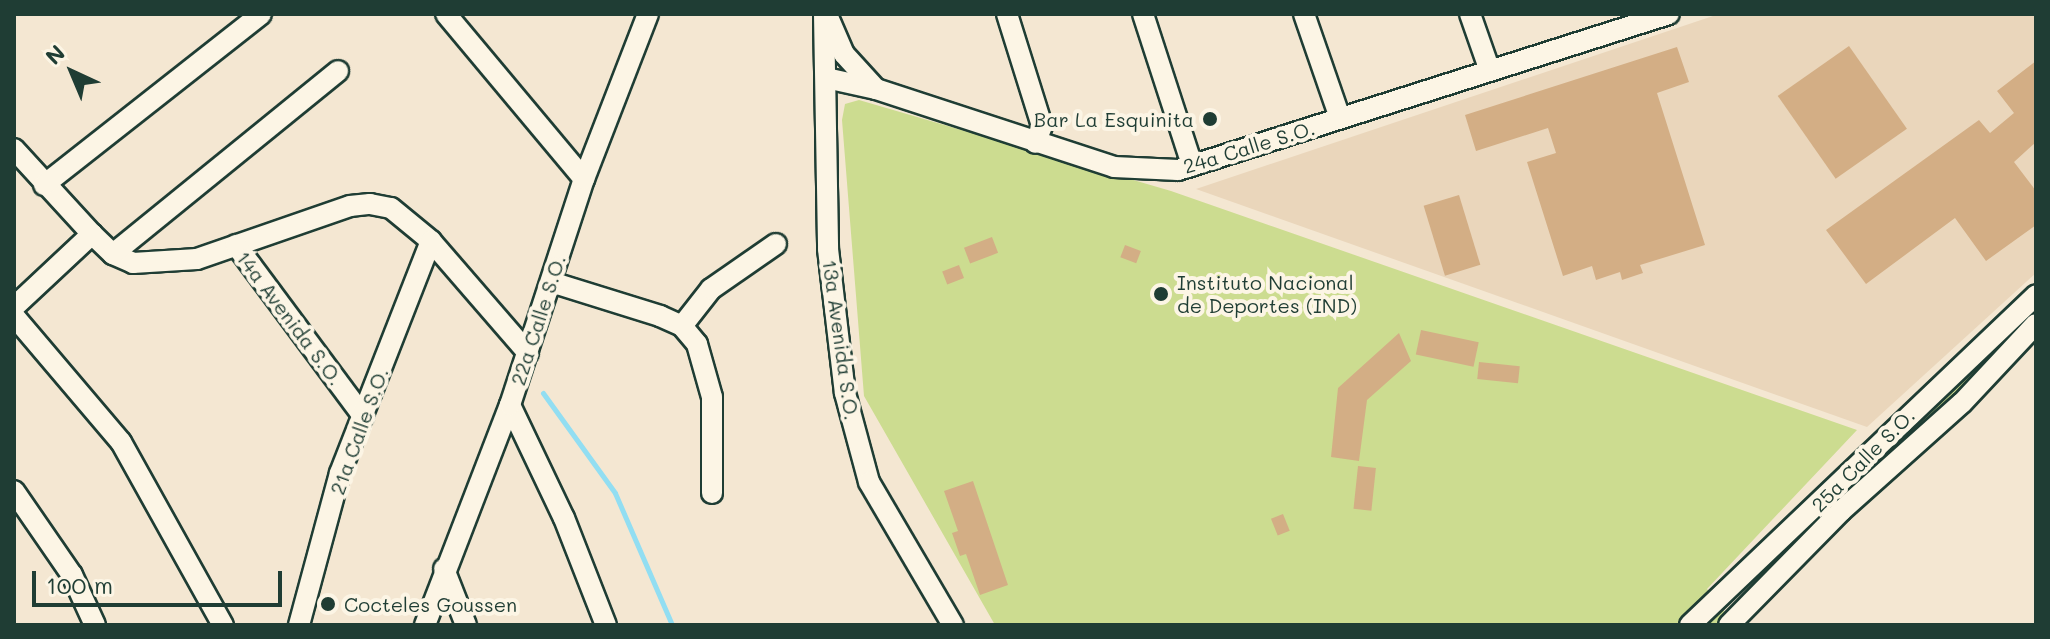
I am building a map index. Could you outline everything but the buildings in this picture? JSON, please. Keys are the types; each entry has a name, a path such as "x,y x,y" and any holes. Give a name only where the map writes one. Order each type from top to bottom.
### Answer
{"street":[{"path":"44,185 261,14"},
{"path":"446,14 584,179"},
{"name":"22a Calle S.O.","path":"425,625 444,569 510,405 584,179 648,14"},
{"path":"826,14 844,54 876,89"},
{"name":"13a Avenida S.O.","path":"826,14 828,249 845,393 854,436 869,482 953,625"},
{"path":"1007,14 1042,126 1035,143"},
{"path":"1143,14 1192,165"},
{"path":"1304,14 1340,118"},
{"path":"1470,14 1490,71"},
{"name":"24a Calle S.O.","path":"826,78 876,89 1114,167 1161,170 1192,165 1490,71 1632,20 1669,14"},
{"path":"14,149 44,185 113,254 338,71"},
{"path":"236,245 350,206 370,204 391,208 431,241 528,353"},
{"path":"14,307 92,234"},
{"name":"21a Calle S.O.","path":"299,625 340,473 431,241"},
{"path":"682,326 711,289 776,244"},
{"name":"14a Avenida S.O.","path":"113,254 133,263 163,263 197,259 236,245 363,416"},
{"path":"551,282 682,326 697,344 712,397 712,493"},
{"name":"25a Calle S.O.","path":"1690,625 2036,295"},
{"path":"14,316 121,442 223,625"},
{"name":"25a Calle S.O.","path":"1729,625 1841,511 1962,403 2036,324"},
{"path":"510,405 564,518 606,625"},
{"path":"14,491 72,575 95,625"},
{"path":"444,569 466,625"}],"shaded area":[{"path":"1719,14 2036,14 2036,273 1867,427 1196,189"}],"green space":[{"name":"Instituto Nacional de Deportes (IND)","path":"859,100 1171,191 1857,430 1707,589 1735,625 995,625 864,396 842,120 845,104"},
{"path":"2029,317 1938,415 1853,487 1901,434 1983,354"}],"waterway":[{"path":"543,393 615,493 672,625"}],"place":[{"name":"Bar La Esquinita","path":"1210,119"},
{"name":"Instituto Nacional de Deportes (IND)","path":"1161,294"},
{"name":"Cocteles Goussen","path":"328,604"}]}
